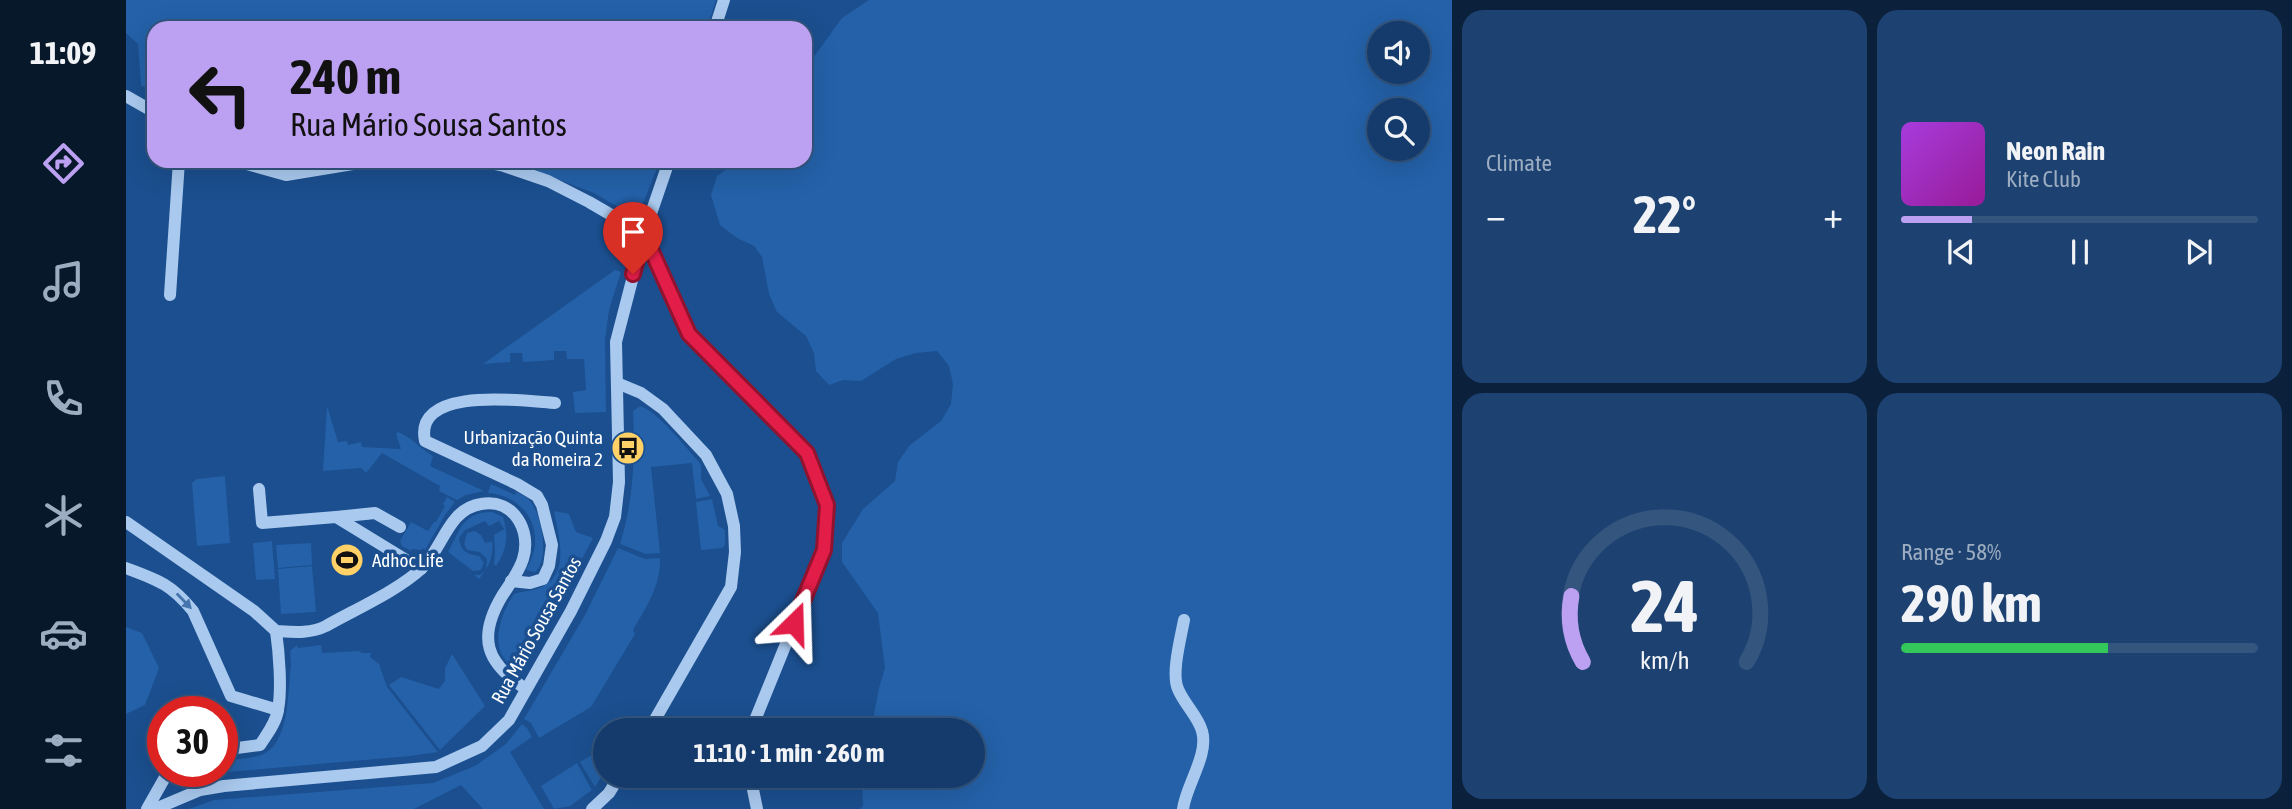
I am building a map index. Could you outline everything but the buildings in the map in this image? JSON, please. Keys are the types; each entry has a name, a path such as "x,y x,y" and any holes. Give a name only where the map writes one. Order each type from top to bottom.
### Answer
{"street":[{"path":"717,21 724,0"},
{"path":"126,96 147,108"},
{"path":"170,295 178,168"},
{"path":"263,168 286,174 325,168"},
{"path":"510,168 548,181 644,234 689,334 807,453 827,505 824,550 756,718"},
{"name":"Rua Mário Sousa Santos","path":"155,809 200,790 224,786 436,767 482,746 509,720 571,611 615,517 619,482 616,342 644,234 667,168"},
{"path":"617,383 641,393 663,409 706,455 727,494 734,526 735,552 731,587 656,718"},
{"path":"511,581 530,583 543,579 549,566 552,545 542,505 537,496 425,441 422,430 435,411 452,403 495,399 555,402"},
{"path":"259,489 262,523 375,513 400,527"},
{"path":"275,631 318,630 421,569 436,551 458,514 470,506 483,503 500,504 514,513 522,523 523,560 489,622 488,642 496,665 526,689"},
{"path":"336,517 421,569"},
{"path":"126,522 254,611 275,631 278,650 278,710 271,729 260,745 238,748"},
{"path":"126,568 164,582 186,602 193,611 231,696 278,710"},
{"path":"1183,809 1185,795 1201,759 1203,733 1177,687 1177,655 1184,620"},
{"path":"147,809 159,787"},
{"path":"592,809 612,788"},
{"path":"753,788 757,809"}],"shaded area":[{"path":"126,0 716,0 709,21 147,21 147,88 141,85 138,44 126,33"},
{"path":"869,0 1452,0 1452,809 860,809 863,806 862,788 985,788 985,718 873,718 885,668 878,613 842,562 842,543 863,509 895,481 898,462 909,446 941,421 951,404 953,384 949,366 937,351 896,359 861,381 843,380 829,385 816,371 814,353 806,336 777,312 769,294 762,257 754,246 737,238 720,225 711,195 717,176 728,168 812,168 812,59 842,18"},
{"path":"528,168 657,168 637,218 594,193"},
{"path":"615,270 621,272 609,310 605,340 606,412 575,413 573,392 586,390 584,359 567,359 566,351 554,351 554,360 523,362 522,353 510,353 510,362 483,364"},
{"path":"327,406 338,442 347,441 348,445 361,442 362,447 401,449 396,434 398,432 433,456 430,466 484,491 457,500 439,491 440,486 382,453 366,473 361,468 323,471"},
{"path":"640,406 663,422 699,462 701,479 710,496 696,499 692,463 651,467 660,553 646,554 620,544 632,478 633,411"},
{"path":"225,476 230,543 197,546 192,483 197,479"},
{"path":"491,484 515,495 516,492 522,495 535,509 543,538 543,549 540,566 535,572 526,570 535,544 535,534 528,516 515,502 488,493"},
{"path":"447,497 455,502 425,550 411,551 402,546 400,541 411,522 428,531 445,506 443,504"},
{"path":"712,499 718,526 725,530 725,545 722,548 701,550 696,502"},
{"path":"554,511 569,514 576,532 593,538 528,662 518,668 501,654 498,634 500,623 514,594 541,587 553,579 558,571 560,540"},
{"path":"492,512 503,517 506,530 505,548 496,566 494,535 504,529 499,521 489,526 485,521 465,530 459,538 463,549 479,556 484,563 481,570 473,571 448,552 468,519"},
{"path":"475,531 485,543 492,541 491,556 486,569 487,559 480,552 467,550 464,544 467,533"},
{"path":"272,541 275,579 256,580 253,543"},
{"path":"311,543 312,565 278,568 276,545"},
{"path":"618,548 645,559 660,558 660,568 652,595 633,630 635,634 591,707 539,738 531,723 524,719 585,615"},
{"path":"312,566 316,612 281,614 278,569"},
{"path":"126,627 142,633 159,668 145,705 126,714"},
{"path":"297,645 298,648 321,645 322,653 371,653 370,657 379,664 387,687 438,752 238,771 238,759 261,755 278,740 288,701 290,651"},
{"path":"452,654 485,706 440,750 389,685 401,677 439,689 445,681 445,668"},
{"path":"522,724 532,737 510,752 544,809 483,809 461,785 414,809 189,809 214,800 433,783 475,766 506,744"},
{"path":"593,754 593,784 580,762"},
{"path":"577,763 592,790 570,806 554,809 541,786"}],"place":[{"name":"Urbanização Quinta da Romeira 2","path":"628,448"},
{"name":"Adhoc Life","path":"347,560"}],"route":[{"path":"633,274 644,234 689,334 807,453 827,505 824,550 794,623"}]}
